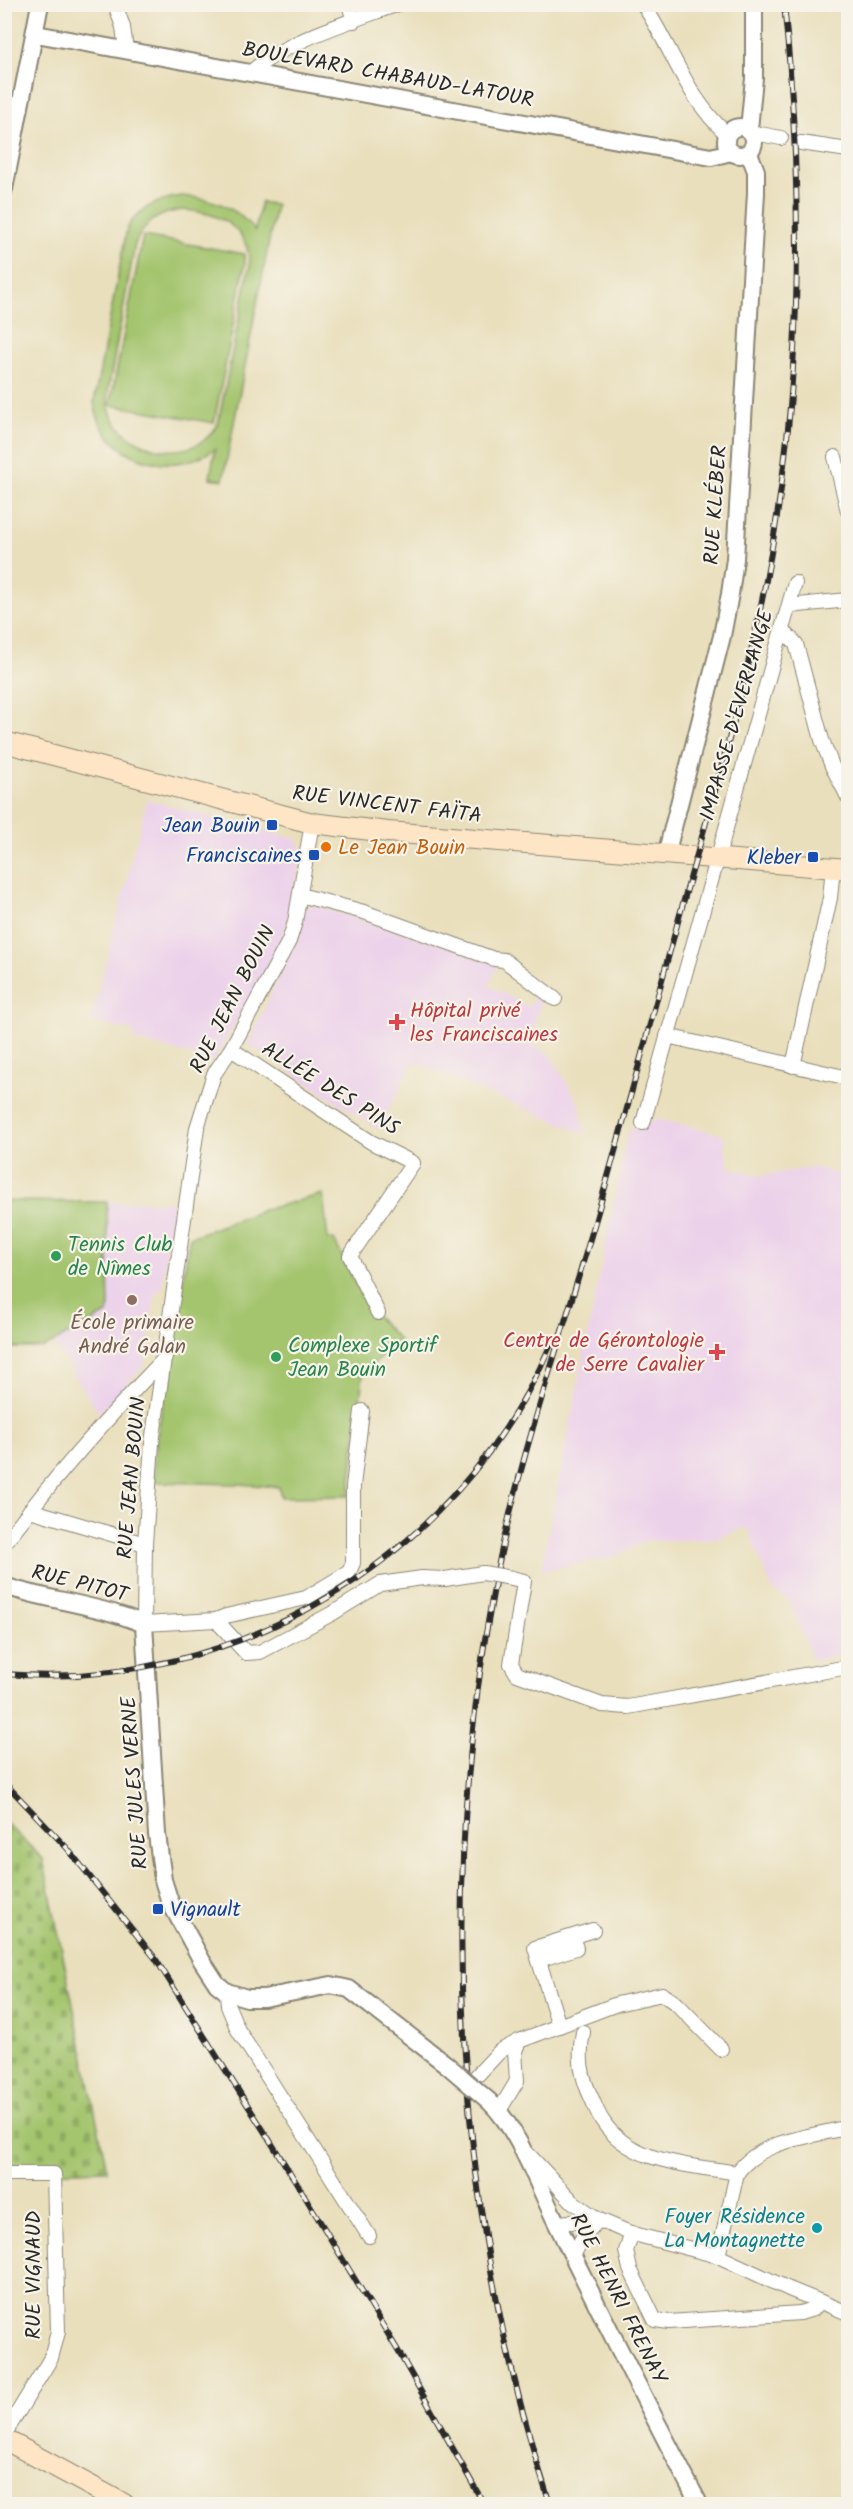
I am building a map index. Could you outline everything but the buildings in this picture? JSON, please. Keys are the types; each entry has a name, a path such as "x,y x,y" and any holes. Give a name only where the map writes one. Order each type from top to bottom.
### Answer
{"main road":[{"name":"RUE VINCENT FAÏTA","path":"4,741 312,823 388,832 841,868"},
{"path":"5,2441 124,2505"}],"street":[{"path":"4,189 13,106 36,34 40,4"},
{"path":"115,4 123,27 126,50"},
{"path":"349,4 354,21"},
{"path":"251,72 266,59 398,4"},
{"path":"642,4 659,29 687,85 728,134"},
{"name":"RUE KLÉBER","path":"666,855 722,636 735,560 756,193 756,171 749,153 754,145 751,132 754,4"},
{"name":"BOULEVARD CHABAUD-LATOUR","path":"36,34 711,157 731,152"},
{"path":"749,153 740,156 731,152 726,144 728,134 737,127 782,138"},
{"path":"801,143 849,150"},
{"path":"835,457 849,511"},
{"name":"IMPASSE D'EVERLANGE","path":"643,1123 662,1061 709,858 783,630 795,582"},
{"path":"789,606 849,600"},
{"path":"783,630 796,644 822,740 832,766 849,796"},
{"name":"RUE JEAN BOUIN","path":"144,1624 145,1544 152,1443 197,1128 214,1074 231,1049 289,941 300,895 312,823"},
{"path":"793,1066 830,898 841,868"},
{"path":"300,895 364,912 494,959 504,960 555,999"},
{"path":"667,1036 849,1078"},
{"name":"ALLÉE DES PINS","path":"231,1049 371,1142 413,1162 350,1256 378,1313"},
{"path":"4,1544 97,1428 165,1358"},
{"path":"144,1624 216,1620 306,1598 350,1572 353,1563 353,1486 362,1411"},
{"path":"30,1510 145,1544"},
{"path":"216,1620 246,1653 260,1652 333,1613 380,1584 422,1578 445,1579 483,1573 524,1581 511,1664 517,1674 602,1705 628,1707 849,1667"},
{"name":"RUE PITOT","path":"4,1586 57,1601 118,1613 144,1624"},
{"name":"RUE JULES VERNE","path":"144,1624 157,1834 163,1880 170,1902 202,1960 217,1984 227,1992"},
{"path":"559,2026 535,1948 593,1930"},
{"name":"RUE HENRI FRENAY","path":"227,1992 247,1998 264,1998 331,1985 349,1989 470,2083 494,2106 517,2143 611,2335 699,2505"},
{"path":"227,1992 228,2006 238,2030 369,2236"},
{"path":"470,2083 493,2058 519,2041 617,2004 662,1995 677,2004 721,2049"},
{"path":"584,2032 579,2050 587,2089 603,2122 627,2145 657,2158 737,2172"},
{"path":"494,2106 517,2081 515,2051 519,2041"},
{"path":"493,2058 509,2062 516,2067"},
{"path":"718,2256 737,2172 744,2162 769,2147 849,2127"},
{"path":"517,2143 573,2202 599,2220 632,2233 718,2256 849,2313"},
{"name":"RUE VIGNAUD","path":"4,2174 54,2174 58,2332 51,2358 5,2441"},
{"path":"553,2216 573,2202"},
{"path":"553,2216 599,2220"},
{"path":"573,2256 584,2235 599,2220"},
{"path":"632,2233 626,2251 630,2269 655,2320 669,2322 800,2313 813,2309 820,2302"}],"shaded area":[{"path":"147,800 296,839 300,843 299,867 285,935 214,1061 134,1040 135,1032 91,1021"},
{"name":"Hôpital privé les Franciscaines","path":"313,905 492,960 498,966 488,985 528,1007 537,994 542,997 530,1041 532,1045 550,1054 580,1106 585,1134 413,1061 379,1130 248,1044 299,934 303,912"},
{"name":"Centre de Gérontologie de Serre Cavalier","path":"657,1119 723,1135 729,1168 762,1176 814,1167 848,1177 848,1652 813,1661 790,1602 772,1589 747,1527 714,1539 646,1541 613,1557 541,1571 628,1131"},
{"name":"École primaire André Galan","path":"107,1202 173,1202 161,1291 156,1291 144,1366 99,1413 54,1343 107,1314 109,1309"}],"green space":[{"path":"174,197 193,197 223,205 240,215 255,231 261,202 276,205 223,480 210,478 215,449 197,458 178,463 159,463 124,450 110,438 100,422 94,402 127,228 137,215 150,206","holes":["175,211 196,211 219,218 237,231 248,251 250,264 218,424 203,441 188,448 155,449 126,434 116,422 109,408 108,391 135,244 143,230 154,219"]},
{"path":"143,236 244,254 245,264 214,423 110,405"},
{"name":"Complexe Sportif Jean Bouin","path":"323,1194 328,1240 334,1240 367,1307 399,1340 363,1374 349,1496 281,1497 279,1487 155,1482 154,1457 190,1237 264,1210"},
{"name":"Tennis Club de Nîmes","path":"5,1201 107,1202 109,1309 107,1314 43,1348 5,1348"},
{"path":"4,1821 43,1859 107,2170 5,2173"}],"railway":[{"path":"550,2504 518,2394 493,2281 475,2168 465,2053 461,1937 465,1822 475,1707 493,1593 526,1452 607,1181 722,764 754,638 771,553 782,484 789,416 797,279 794,142 784,4"},
{"path":"4,1674 90,1674 174,1661 254,1634 329,1597 398,1548 459,1489 510,1422 550,1346"},
{"path":"4,1782 67,1848 155,1958 301,2190 397,2349 484,2504"}],"place":[{"name":"Jean Bouin","path":"272,825"},
{"name":"Le Jean Bouin","path":"326,847"},
{"name":"Franciscaines","path":"314,855"},
{"name":"Kleber","path":"813,857"},
{"name":"Hôpital privé les Franciscaines","path":"397,1022"},
{"name":"Tennis Club de Nîmes","path":"56,1256"},
{"name":"École primaire André Galan","path":"132,1300"},
{"name":"Centre de Gérontologie de Serre Cavalier","path":"717,1352"},
{"name":"Complexe Sportif Jean Bouin","path":"276,1357"},
{"name":"Vignault","path":"158,1909"},
{"name":"Foyer Résidence La Montagnette","path":"817,2228"}]}
